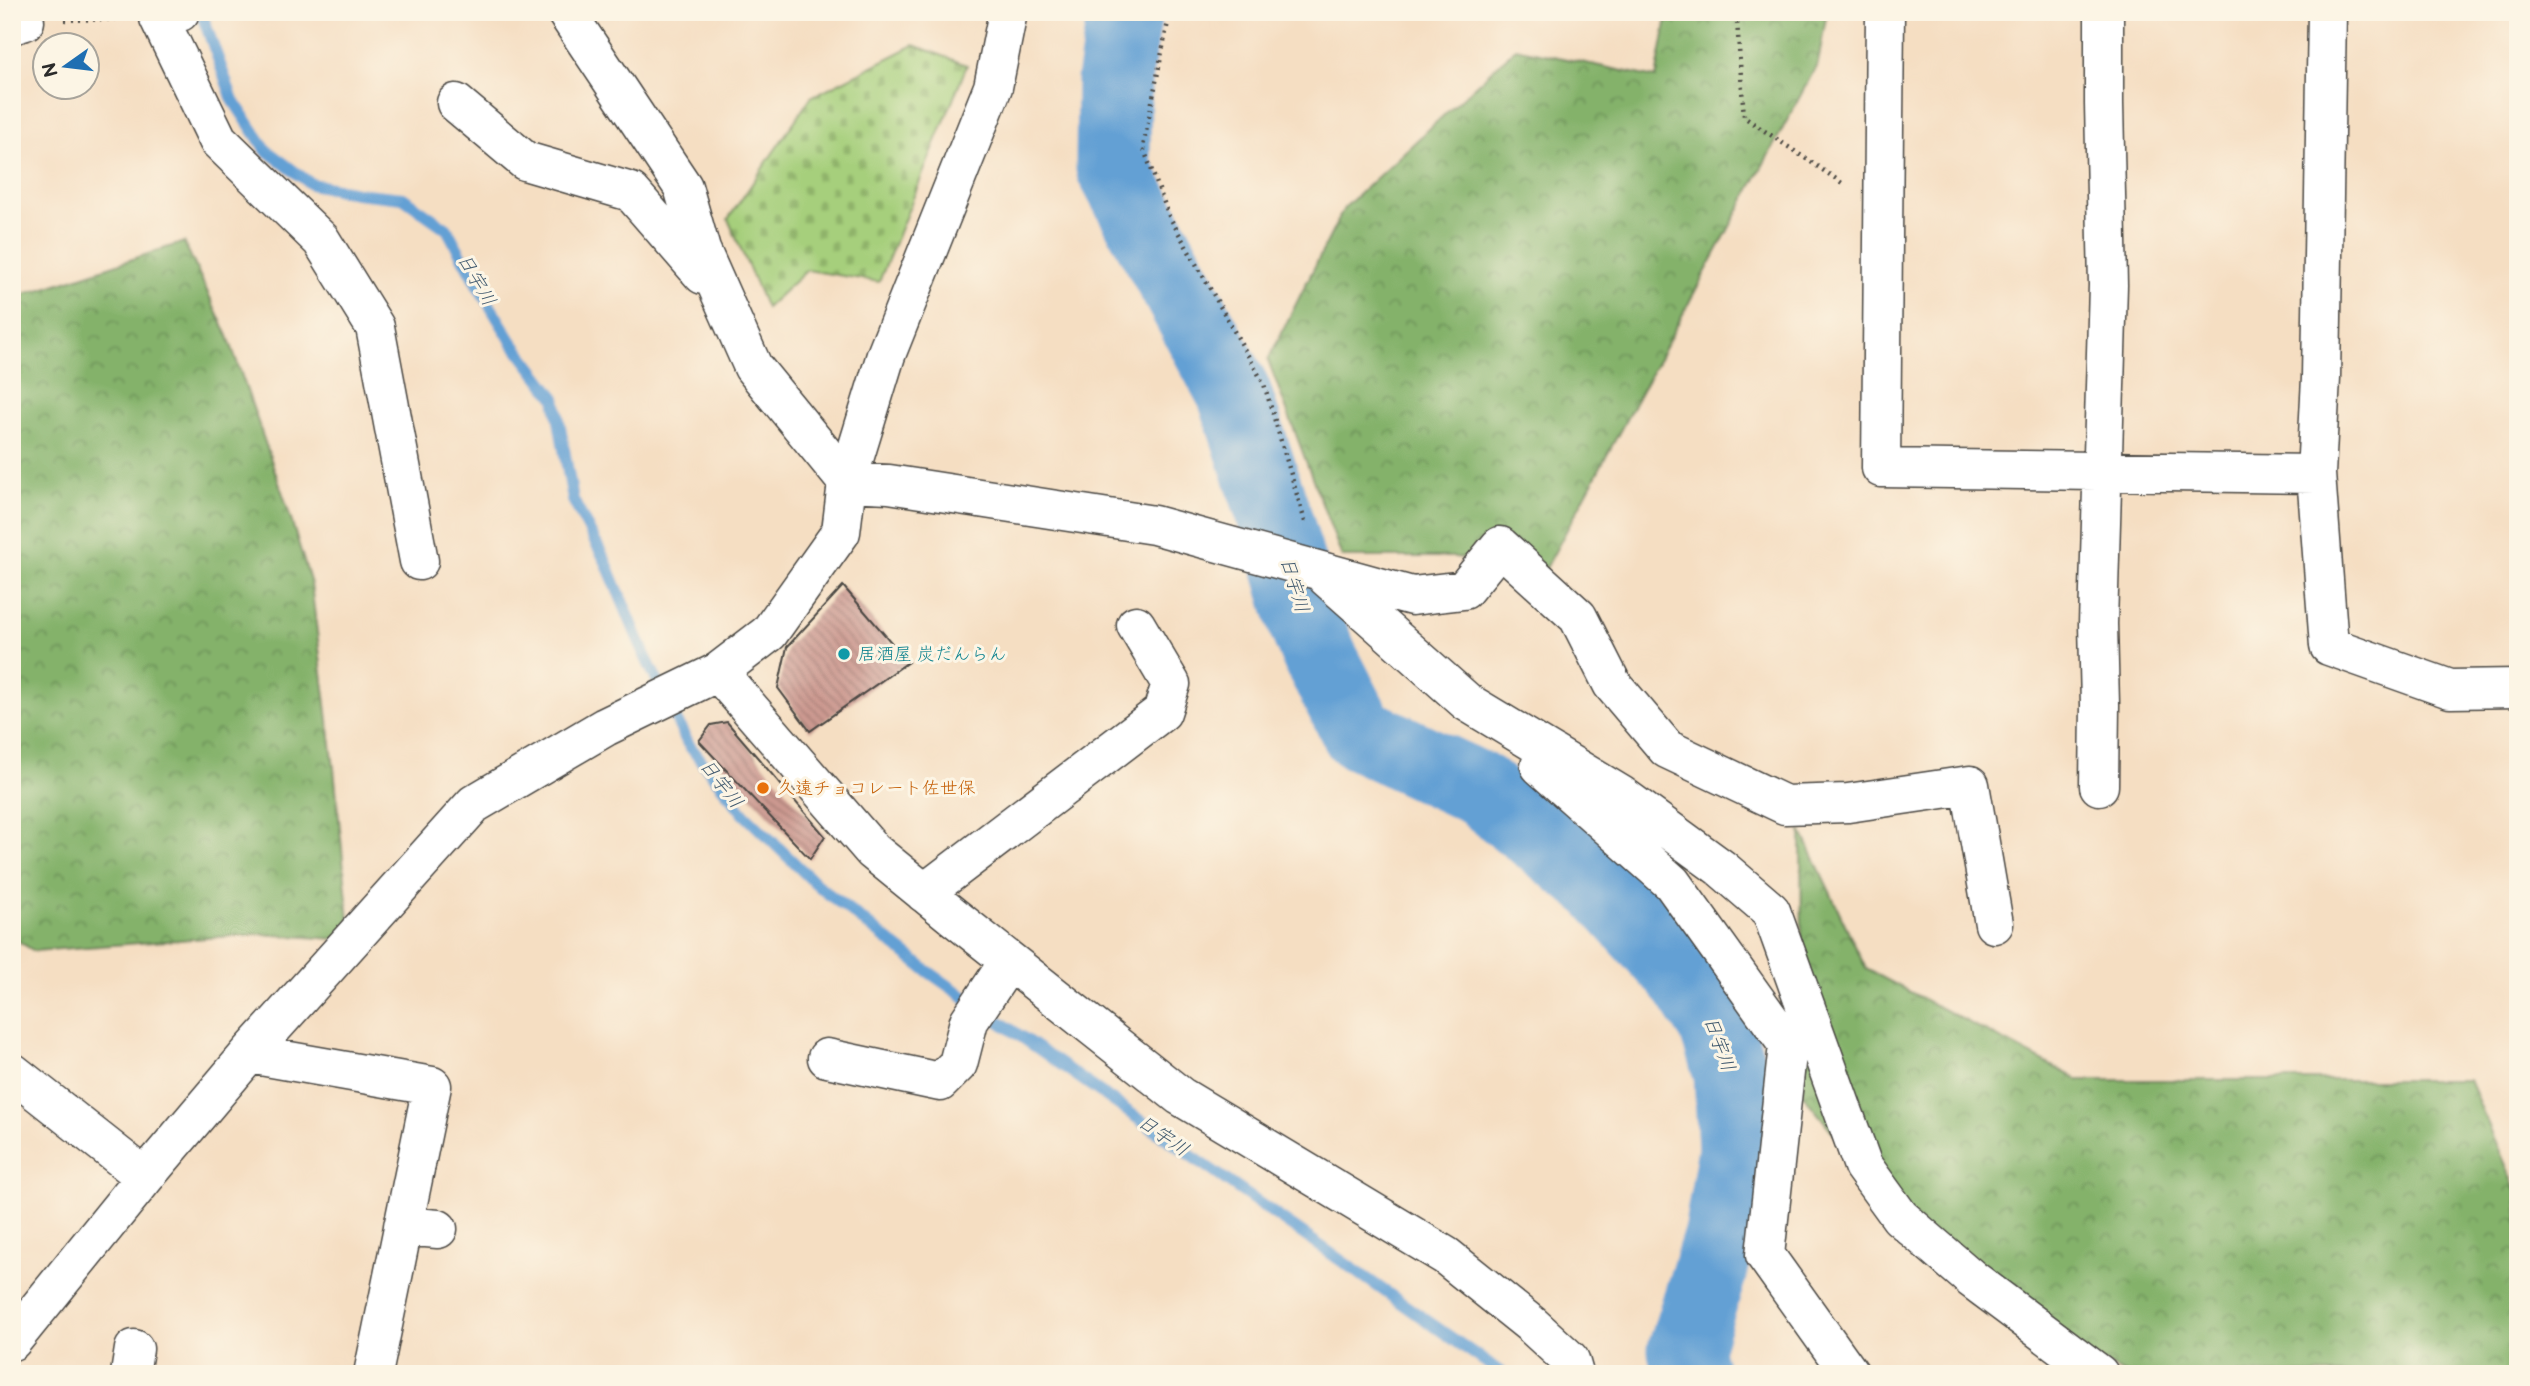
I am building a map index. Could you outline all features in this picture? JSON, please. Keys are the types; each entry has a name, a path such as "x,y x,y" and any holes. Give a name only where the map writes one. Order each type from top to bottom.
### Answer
{"street":[{"path":"566,12 683,187 701,250 753,367 847,482 889,484 1154,525 1262,553 1320,573 1412,596 1464,590 1500,546 1578,617 1612,684 1667,749 1785,805 1848,803 1970,785 1994,924"},
{"path":"12,1341 249,1054 474,804 606,727 705,678 769,633 841,532 847,482 886,355 993,87 1008,12"},
{"path":"1885,12 1881,468 2316,474"},
{"path":"2099,786 2098,624 2108,285 2105,12"},
{"path":"2328,12 2321,378 2316,474 2329,646 2449,689 2518,688"},
{"path":"169,15 218,140 321,240 375,327 419,561"},
{"path":"456,103 525,161 631,192 723,298"},
{"path":"1320,573 1672,883 1788,1045 1765,1255 1850,1374"},
{"path":"924,893 1162,712 1171,684 1136,625"},
{"path":"705,678 873,851 924,893 1002,972 1180,1096 1446,1256 1570,1360 1574,1374"},
{"path":"1466,702 1621,795 1721,869 1771,911 1863,1166 1900,1217 1972,1279 2099,1374"},
{"path":"827,1058 940,1082 958,1064 969,1021 1002,972"},
{"path":"249,1054 432,1086 421,1227 378,1373"},
{"path":"12,1072 145,1177"}],"path":[{"path":"1170,12 1143,147 1170,216 1264,384 1320,573"},
{"path":"1728,12 1737,21 1744,117 1883,210"},
{"path":"19,19 169,15"}],"green space":[{"path":"1668,12 1827,12 1818,63 1544,572 1455,557 1342,557 1268,360 1344,208 1516,48 1656,78"},
{"path":"914,45 967,65 879,282 807,270 766,308 728,219 811,97"},
{"path":"184,242 228,336 311,584 334,768 351,940 259,934 34,951 12,937 12,297"},
{"path":"1801,830 1866,969 2079,1080 2469,1080 2518,1193 2518,1374 2127,1374 1969,1302 1803,1095"}],"building":[{"name":"居酒屋 炭だんらん","path":"843,586 908,662 810,731 778,688 787,647"},
{"name":"久遠チョコレート佐世保","path":"727,722 825,836 810,859 699,741 711,725"}],"waterway":[{"name":"日宇川","path":"201,12 233,100 266,150 311,184 356,193 403,198 447,229 512,342 555,398 573,500 606,562 646,658 688,744 744,814 817,885 926,970 1503,1374"},
{"name":"日宇川","path":"1125,12 1114,81 1113,167 1234,393 1306,624 1359,733 1481,790 1601,885 1688,981 1715,1023 1731,1074 1735,1150 1721,1234 1685,1350 1691,1374"}],"place":[{"name":"居酒屋 炭だんらん","path":"844,654"},
{"name":"久遠チョコレート佐世保","path":"763,788"}]}
